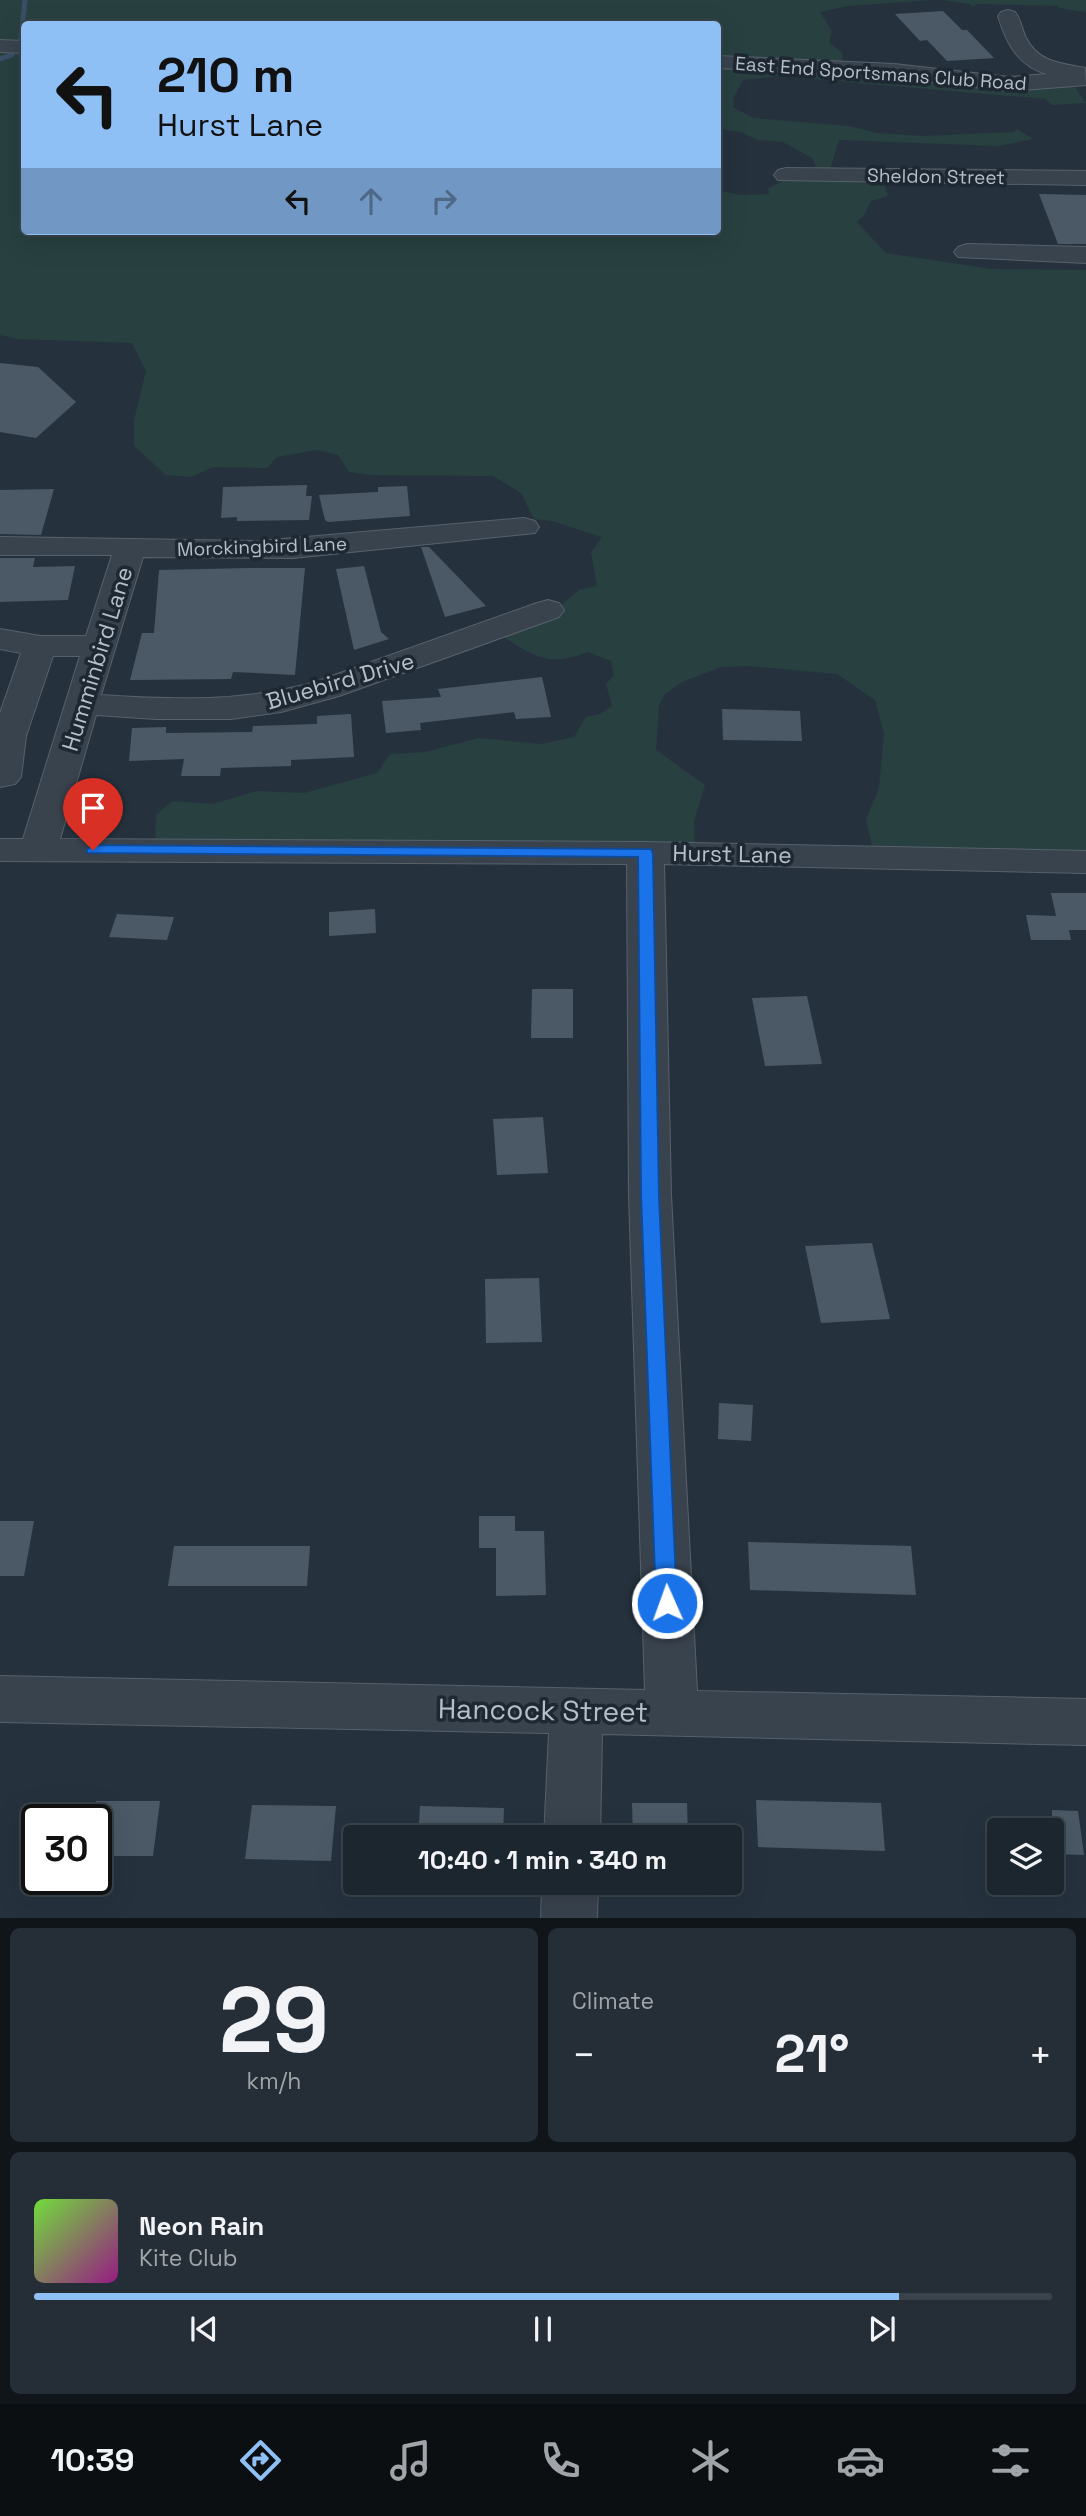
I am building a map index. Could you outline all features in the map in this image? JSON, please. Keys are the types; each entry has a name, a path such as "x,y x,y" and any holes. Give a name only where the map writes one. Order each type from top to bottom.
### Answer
{"street":[{"path":"1008,16 1014,40 1034,61 1059,72 1086,76"},
{"path":"0,46 21,47"},
{"name":"East End Sportsmans Club Road","path":"721,62 894,71 1009,84 1086,76"},
{"name":"Sheldon Street","path":"786,175 1086,178"},
{"path":"967,252 1086,255"},
{"name":"Morckingbird Lane","path":"0,546 289,548 524,527"},
{"name":"Humminbird Lane","path":"38,850 130,548"},
{"name":"Bluebird Drive","path":"82,704 156,709 231,709 281,702 353,680 548,610"},
{"path":"0,639 40,646 99,646"},
{"path":"40,646 9,736 1,778 63,773"},
{"name":"Hurst Lane","path":"0,850 645,853 1086,862"},
{"path":"645,853 650,1195 671,1712"},
{"name":"Hancock Street","path":"0,1699 1086,1722"},
{"path":"572,1825 576,1711"},
{"path":"569,1917 570,1895"}],"green space":[{"path":"0,0 932,0 848,6 820,12 832,31 829,42 843,54 842,68 1072,83 1086,103 1052,105 1045,99 779,76 743,80 734,97 733,107 753,118 849,126 876,133 922,136 1014,132 1017,129 1033,139 998,146 839,140 829,173 882,177 888,196 871,201 857,222 886,253 991,269 1086,270 1086,865 875,860 866,819 879,788 884,734 875,700 837,674 747,666 721,667 682,682 665,694 659,706 656,750 705,785 694,822 695,845 155,851 156,815 172,801 212,804 257,791 304,793 377,773 390,754 425,752 479,738 541,744 574,737 586,717 600,714 612,706 606,684 614,675 611,661 588,652 562,659 541,657 531,654 499,634 556,609 579,590 597,586 591,552 602,537 552,521 534,519 521,493 493,476 371,475 349,472 338,455 317,450 277,457 267,468 213,467 191,477 166,475 134,446 134,420 146,371 132,343 18,339 0,335"},
{"path":"943,0 1086,0 1086,12 1059,6 977,4 973,7 970,4"}],"building":[{"path":"943,11 962,30 967,30 994,58 947,61 927,40 920,41 895,14"},
{"path":"1039,194 1086,195 1086,244 1058,244"},
{"path":"0,363 38,367 76,402 36,438 0,432"},
{"path":"307,485 306,496 312,496 309,520 237,521 237,517 221,518 223,487"},
{"path":"407,486 410,516 328,522 325,520 319,495 378,492 378,487"},
{"path":"54,489 41,535 0,534 0,490"},
{"path":"421,547 429,547 486,606 445,617"},
{"path":"0,558 35,558 33,567 75,566 68,600 0,602"},
{"path":"364,566 381,632 389,639 354,650 336,569"},
{"path":"305,568 295,675 233,672 231,679 130,680 142,633 154,633 159,570"},
{"path":"542,677 551,717 516,719 514,712 420,723 421,730 386,733 382,701 441,697 438,689"},
{"path":"722,709 800,711 802,741 723,740"},
{"path":"351,714 354,757 291,760 291,766 221,768 220,776 181,776 184,759 129,761 132,728 166,727 166,733 252,732 253,726 317,724 317,716"},
{"path":"1051,893 1086,893 1086,930 1069,930 1071,940 1031,940 1026,915 1056,916"},
{"path":"375,909 376,933 329,936 329,912"},
{"path":"117,914 174,917 167,940 109,937"},
{"path":"532,989 573,989 573,1038 531,1038"},
{"path":"807,996 822,1064 765,1066 752,998"},
{"path":"543,1117 548,1173 497,1175 493,1119"},
{"path":"872,1243 890,1319 821,1323 805,1246"},
{"path":"539,1278 542,1342 486,1343 485,1279"},
{"path":"719,1403 753,1405 751,1441 718,1439"},
{"path":"479,1516 515,1516 515,1531 544,1531 546,1595 496,1596 496,1548 479,1548"},
{"path":"0,1521 34,1521 24,1576 0,1576"},
{"path":"748,1542 911,1546 916,1595 750,1590"},
{"path":"174,1546 310,1546 307,1586 168,1586"},
{"path":"756,1800 881,1803 885,1851 758,1847"},
{"path":"96,1801 160,1801 153,1856 112,1856 112,1804 96,1804"},
{"path":"632,1803 687,1803 688,1825 633,1825"},
{"path":"252,1805 336,1806 331,1861 245,1859"},
{"path":"420,1806 504,1808 503,1825 419,1825"},
{"path":"1052,1810 1078,1811 1084,1855 1064,1854 1064,1818 1052,1818"}],"waterway":[{"path":"23,21 25,0"},
{"path":"20,45 21,36"},
{"path":"0,59 12,55"}],"route":[{"path":"93,850 645,853 650,1195 667,1603"}]}
